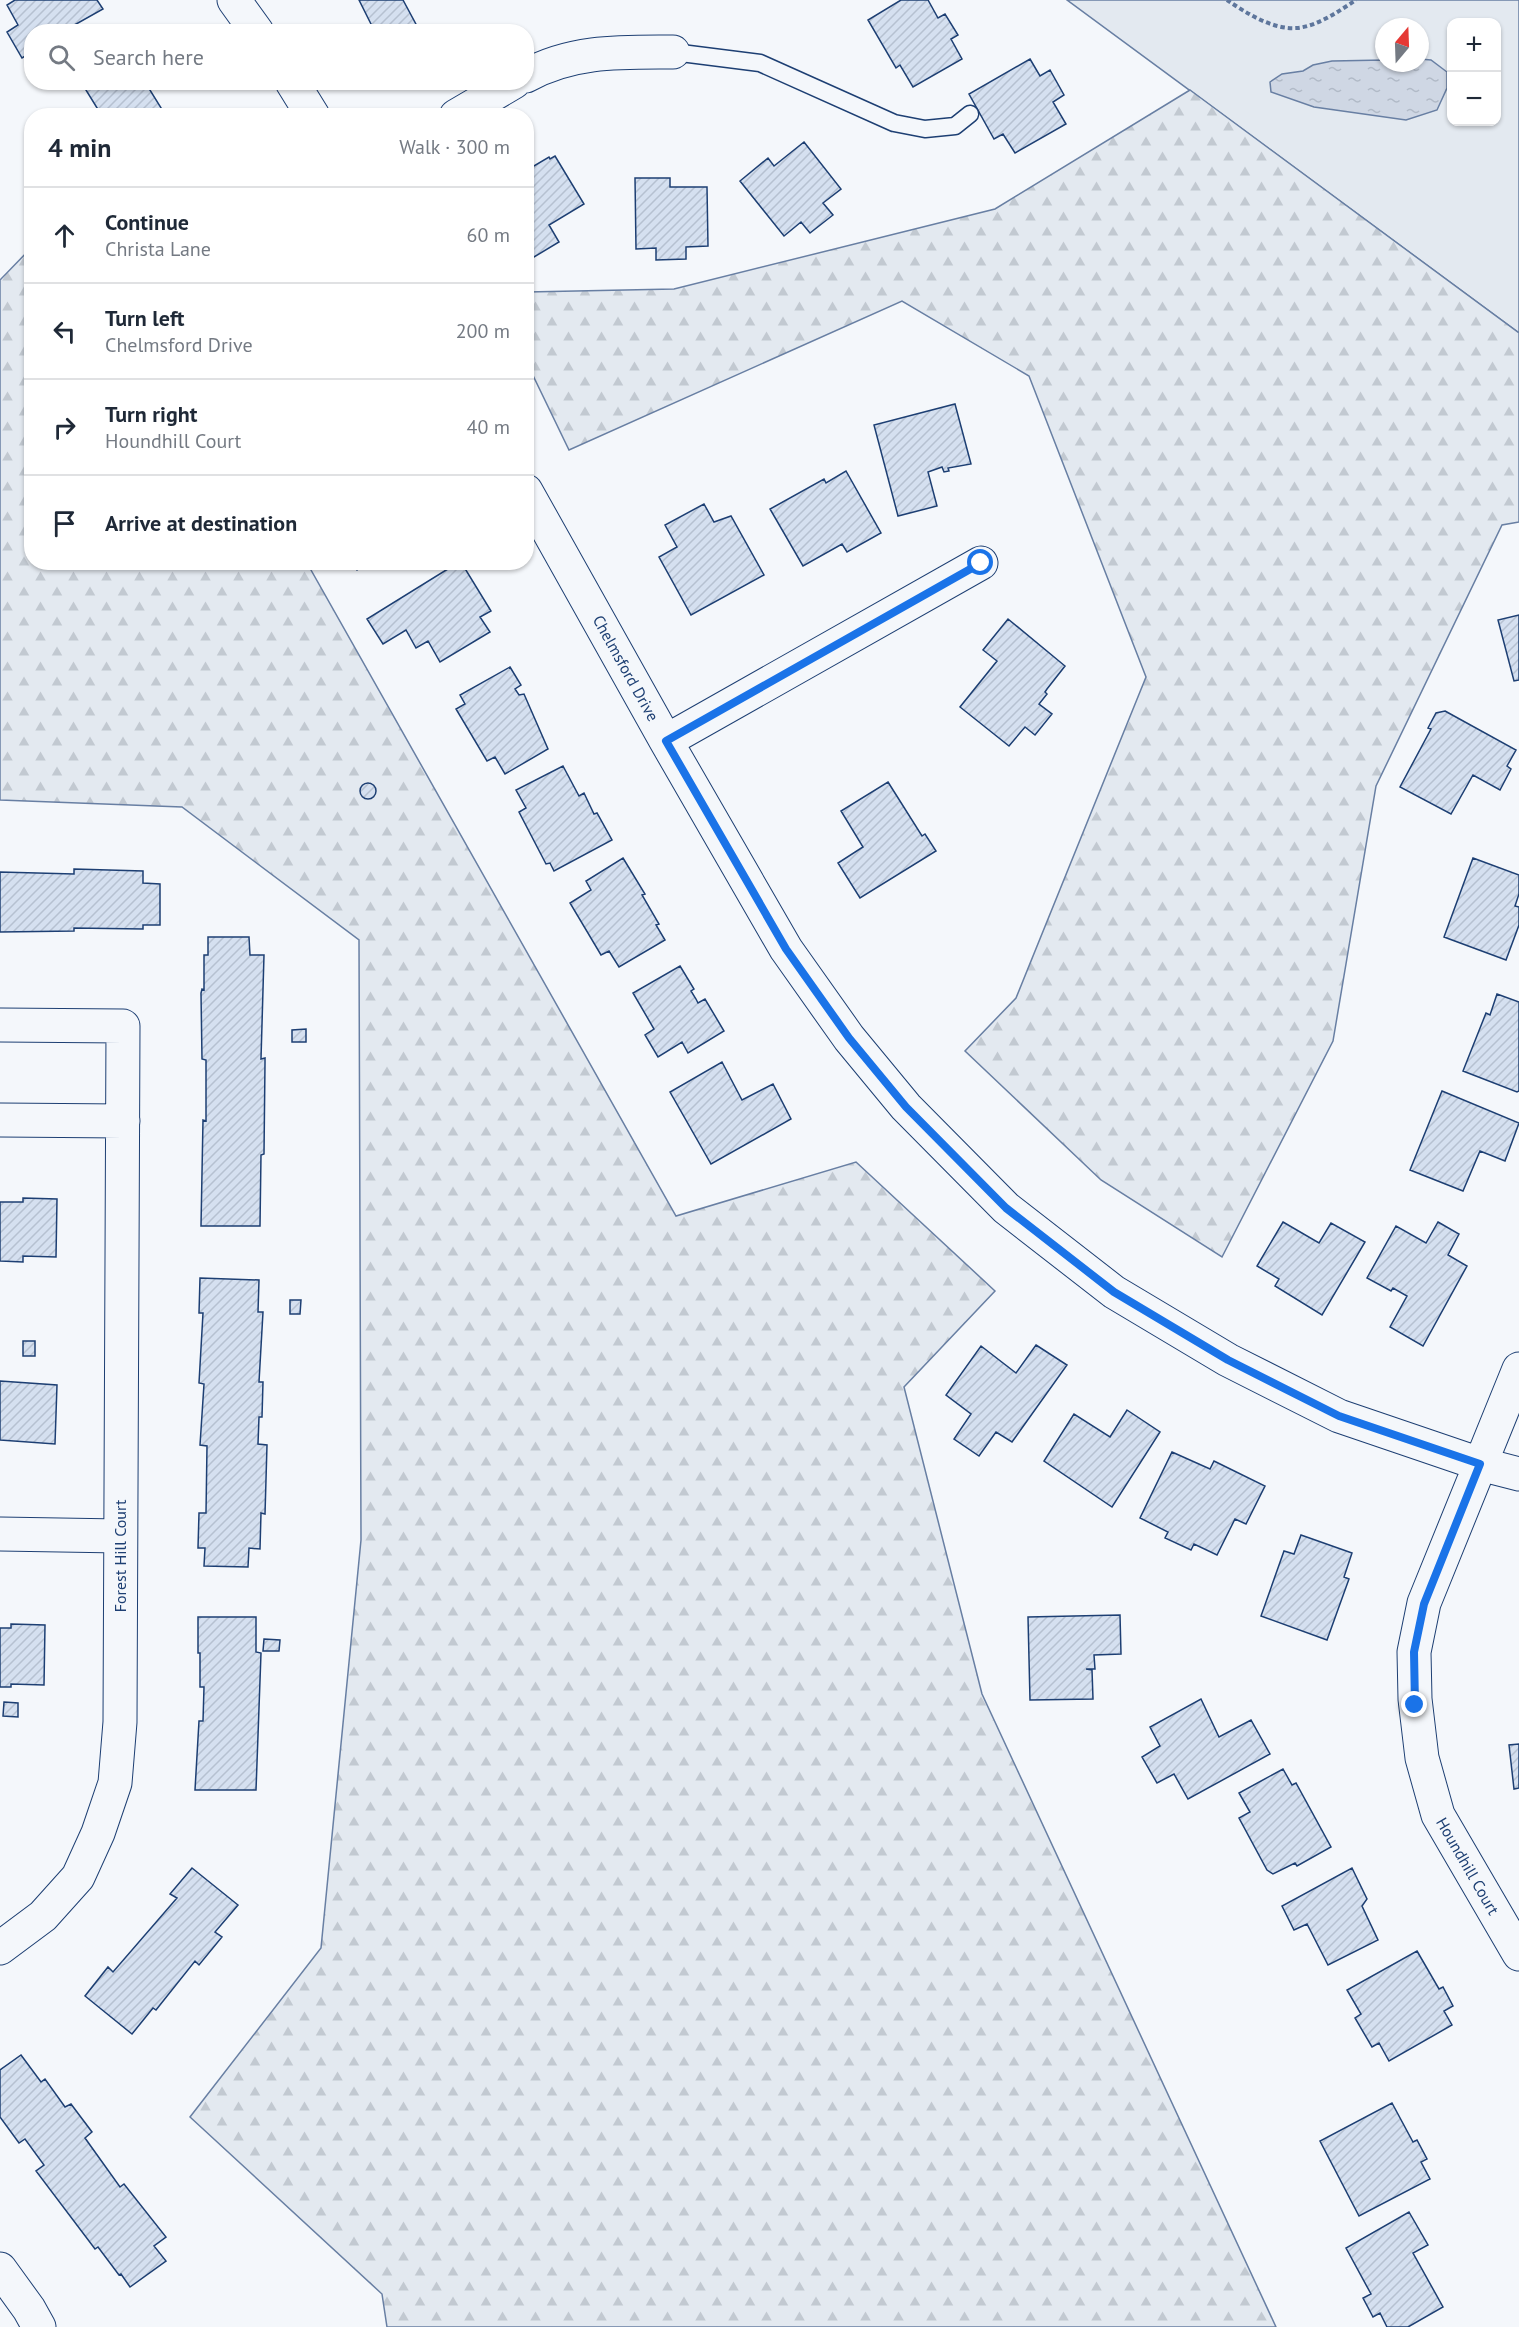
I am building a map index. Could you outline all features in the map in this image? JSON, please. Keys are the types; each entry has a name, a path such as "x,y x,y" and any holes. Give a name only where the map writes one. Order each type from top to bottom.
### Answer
{"street":[{"path":"234,0 251,24"},
{"path":"534,71 573,57 614,52 673,52"},
{"path":"297,90 307,108"},
{"path":"470,108 500,90"},
{"name":"Chelmsford Drive","path":"534,505 786,949 843,1029 906,1107 1006,1208 1114,1292 1228,1360 1339,1416 1480,1464 1519,1474"},
{"path":"666,741 981,563"},
{"name":"Forest Hill Court","path":"0,1025 123,1026 120,1722 115,1784 98,1833 78,1877 43,1916 0,1948"},
{"path":"0,1120 123,1121"},
{"name":"Houndhill Court","path":"1519,1369 1424,1604 1414,1652 1415,1705 1422,1758 1438,1815 1519,1954"},
{"path":"0,1534 120,1536"},
{"path":"0,2269 39,2327"}],"lane":[{"path":"673,52 760,63 894,123 925,129 955,126 970,114"}],"path":[{"path":"1227,0 1265,22 1296,28 1324,20 1356,0"}],"green space":[{"path":"1067,0 1519,0 1519,333"},
{"path":"1190,90 1519,333 1519,522 1502,525 1376,786 1333,1041 1222,1257 1101,1180 965,1051 1016,998 1146,677 1029,376 902,301 569,450 534,378 534,292 674,289 995,209"},
{"path":"24,255 24,570 311,570 676,1216 856,1162 995,1291 904,1387 982,1694 1276,2327 387,2327 382,2294 190,2117 321,1948 361,1540 359,940 182,807 0,800 0,280"}],"water":[{"path":"1375,60 1375,72 1429,72 1429,60 1431,60 1447,72 1447,88 1437,110 1406,120 1314,107 1271,92 1270,82 1282,74 1303,71 1313,65 1332,61"}],"building":[{"path":"15,0 97,0 103,9 76,24 24,24 24,57 22,58 7,32 18,25 7,5"},
{"path":"359,0 403,0 416,24 371,24"},
{"path":"901,0 928,0 938,18 945,14 958,35 951,39 962,59 913,87 900,65 896,68 868,20"},
{"path":"1030,59 1040,76 1050,70 1064,95 1053,102 1066,124 1015,153 1003,134 994,139 969,94"},
{"path":"86,90 150,90 161,108 97,108"},
{"path":"804,142 841,189 823,203 833,215 810,233 801,222 784,236 740,181 768,158 774,166"},
{"path":"555,156 584,204 549,225 559,242 534,257 534,166 549,157 550,159"},
{"path":"635,178 670,178 670,187 707,187 708,246 686,247 686,259 656,260 656,248 636,249"},
{"path":"955,404 971,464 948,468 949,471 944,472 942,467 928,472 937,506 898,516 874,425"},
{"path":"846,471 881,533 847,552 842,544 803,566 770,509 824,479 826,483"},
{"path":"704,504 714,522 731,516 764,575 691,615 659,557 677,547 665,525"},
{"path":"446,570 466,570 491,611 480,617 490,632 440,662 428,641 416,648 406,630 383,644 367,619"},
{"path":"1519,615 1519,680 1514,681 1498,620"},
{"path":"1008,619 1065,666 1047,689 1045,692 1047,694 1039,704 1052,714 1035,735 1025,727 1009,746 960,707 997,661 983,650"},
{"path":"510,667 521,685 515,689 519,695 524,694 548,749 505,774 495,757 487,761 456,709 465,704 460,695"},
{"path":"1445,711 1516,750 1507,766 1511,769 1500,790 1473,775 1451,814 1400,787 1431,729 1428,728 1436,713"},
{"path":"563,766 579,796 584,793 594,814 597,813 612,840 554,871 550,863 546,864 519,812 526,808 516,790"},
{"path":"888,782 922,836 925,834 936,851 860,898 838,863 863,847 841,811"},
{"path":"365,783 371,783 376,791 374,797 365,799 360,794 360,788"},
{"path":"623,858 645,894 642,895 659,924 656,925 665,940 619,967 609,951 601,955 570,903 591,890 586,881"},
{"path":"1473,858 1519,875 1519,894 1515,906 1519,907 1519,925 1506,960 1444,937"},
{"path":"74,869 143,871 143,883 160,884 160,925 143,925 143,929 74,928 74,931 0,932 0,872 74,874"},
{"path":"208,937 249,937 250,955 264,955 261,1059 265,1058 264,1154 261,1155 260,1226 201,1226 203,1120 206,1121 206,1060 202,1059 201,993 202,989 204,990 204,955 208,955"},
{"path":"680,966 694,989 691,991 698,1003 705,999 724,1031 688,1053 682,1042 658,1057 645,1035 654,1029 633,993"},
{"path":"1497,994 1519,1002 1519,1091 1517,1092 1463,1071 1486,1013 1490,1015"},
{"path":"306,1029 306,1042 292,1042 292,1030"},
{"path":"722,1062 742,1100 773,1084 791,1119 711,1164 670,1092"},
{"path":"1442,1091 1519,1123 1505,1161 1480,1151 1463,1191 1410,1170"},
{"path":"23,1198 57,1199 56,1257 23,1256 23,1262 0,1261 0,1202 23,1202"},
{"path":"1283,1222 1319,1243 1331,1223 1365,1242 1322,1315 1275,1286 1279,1279 1257,1266"},
{"path":"1438,1222 1459,1234 1448,1255 1467,1266 1423,1346 1390,1327 1407,1296 1393,1288 1391,1291 1367,1278 1396,1226 1426,1243"},
{"path":"200,1278 259,1280 258,1312 263,1312 259,1382 263,1382 262,1417 259,1417 258,1444 267,1445 265,1514 261,1513 260,1549 249,1548 248,1567 204,1566 205,1548 198,1548 199,1513 206,1513 207,1446 200,1445 204,1384 199,1383 203,1313 199,1313"},
{"path":"290,1300 301,1300 300,1314 290,1314"},
{"path":"23,1341 35,1341 35,1356 23,1356"},
{"path":"1036,1345 1067,1365 1012,1442 996,1432 979,1456 954,1439 971,1414 946,1395 981,1346 1016,1373"},
{"path":"0,1381 57,1385 55,1444 0,1440"},
{"path":"1127,1410 1160,1432 1112,1507 1044,1461 1074,1414 1110,1437"},
{"path":"1172,1452 1210,1469 1214,1461 1265,1486 1246,1524 1235,1519 1217,1555 1194,1544 1191,1550 1165,1538 1168,1532 1140,1518"},
{"path":"1301,1535 1352,1553 1344,1577 1349,1579 1327,1640 1261,1616 1284,1551 1294,1554"},
{"path":"1120,1615 1121,1654 1094,1655 1095,1669 1086,1669 1092,1670 1093,1699 1030,1700 1028,1617"},
{"path":"198,1617 256,1617 256,1652 261,1653 256,1790 195,1790 199,1721 203,1721 204,1687 200,1687"},
{"path":"11,1624 45,1625 44,1685 11,1684 11,1687 0,1687 0,1628 11,1628"},
{"path":"264,1639 280,1640 279,1651 263,1651"},
{"path":"1201,1699 1219,1737 1251,1720 1270,1754 1188,1799 1174,1774 1157,1783 1142,1757 1160,1746 1150,1727"},
{"path":"4,1702 18,1703 18,1717 3,1716"},
{"path":"1519,1744 1519,1788 1514,1789 1509,1745"},
{"path":"1283,1769 1292,1785 1296,1783 1331,1847 1297,1866 1295,1863 1273,1874 1267,1870 1239,1818 1250,1812 1239,1793"},
{"path":"192,1868 238,1905 215,1932 222,1937 199,1965 195,1961 156,2010 153,2008 132,2034 85,1996 108,1967 113,1972 177,1898 170,1894"},
{"path":"1352,1868 1367,1899 1362,1906 1378,1940 1328,1965 1307,1924 1294,1930 1282,1906"},
{"path":"1417,1951 1439,1989 1443,1987 1453,2006 1444,2011 1452,2025 1389,2061 1379,2043 1372,2047 1355,2018 1361,2014 1347,1990"},
{"path":"21,2055 41,2082 45,2079 65,2107 71,2104 92,2132 85,2138 120,2187 124,2184 166,2237 154,2246 166,2261 130,2287 98,2247 95,2249 36,2171 44,2165 25,2139 19,2143 0,2117 0,2070"},
{"path":"1392,2103 1413,2142 1417,2140 1427,2159 1421,2162 1430,2179 1359,2216 1320,2141"},
{"path":"1409,2212 1428,2245 1413,2253 1443,2307 1408,2327 1387,2327 1380,2313 1373,2317 1363,2298 1371,2294 1346,2248"}],"route":[{"path":"981,563 666,741 786,949 849,1038 906,1107 1006,1208 1114,1292 1228,1360 1339,1416 1480,1464 1424,1604 1414,1652 1415,1705"}]}
